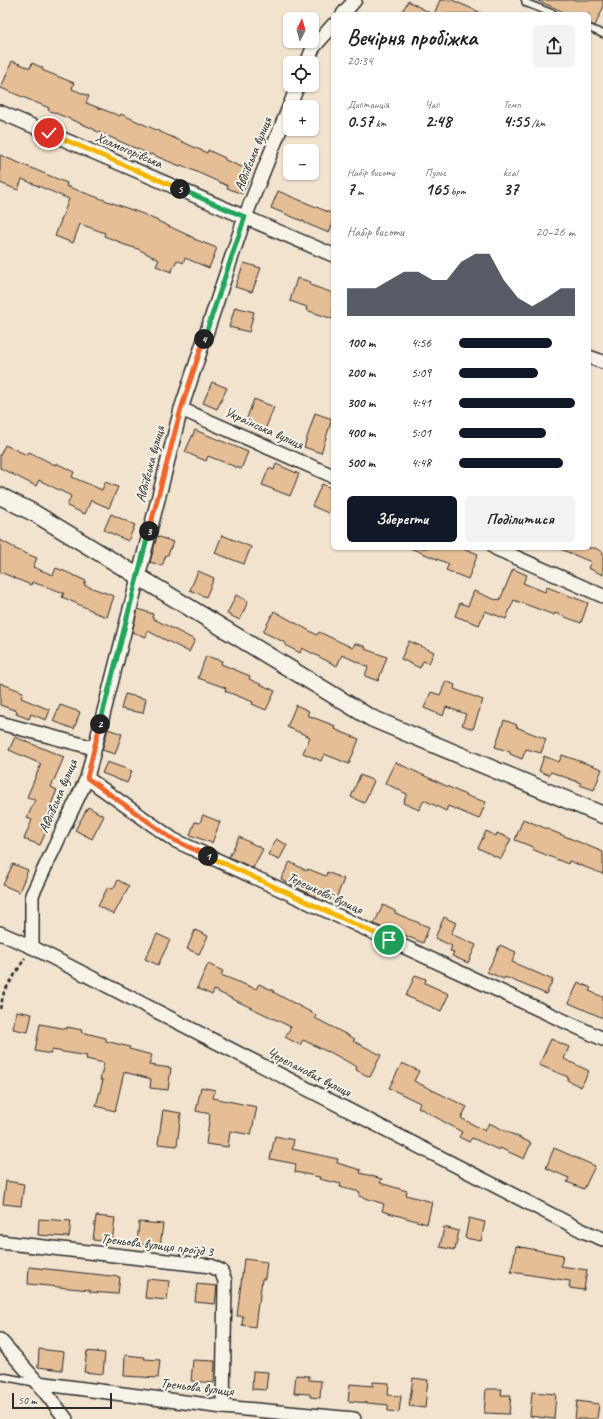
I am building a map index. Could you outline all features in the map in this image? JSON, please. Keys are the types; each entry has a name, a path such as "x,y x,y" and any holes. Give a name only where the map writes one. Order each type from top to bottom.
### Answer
{"street":[{"path":"345,12 355,0"},
{"path":"310,56 313,48 331,27"},
{"name":"Авдіївська вулиця","path":"32,947 32,895 87,778 137,576 181,409 245,217 295,92"},
{"name":"Холмогорівська","path":"0,112 331,254"},
{"path":"591,358 603,362"},
{"name":"Українська вулиця","path":"181,409 331,475"},
{"path":"0,496 34,513 371,718 603,815"},
{"path":"500,550 603,596"},
{"path":"0,723 94,748"},
{"name":"Терешкової вулиця","path":"87,778 174,840 603,1039"},
{"name":"Черепанових вулиця","path":"0,933 32,947 583,1231 603,1239"},
{"name":"Треньова вулиця проїзд 3","path":"0,1242 211,1266 221,1271 225,1281 223,1407"},
{"path":"0,1340 38,1383 66,1419"},
{"name":"Треньова вулиця","path":"38,1383 223,1407 354,1419"}],"lane":[{"path":"525,0 526,3 549,12"},
{"path":"591,29 603,34"},
{"path":"0,1376 38,1383"}],"path":[{"path":"0,1009 4,992 32,947"}],"building":[{"path":"440,0 452,0 479,12 435,12"},
{"path":"536,0 603,0 603,8 595,26 591,25 591,12 564,12"},
{"path":"408,1 428,12 402,12"},
{"path":"12,61 30,68 32,63 43,68 42,70 74,83 72,89 89,96 86,103 120,116 121,114 207,153 208,150 225,158 225,160 252,171 242,194 227,188 228,186 181,165 180,166 151,155 48,110 49,108 1,88"},
{"path":"0,155 67,183 66,186 143,214 194,239 217,248 209,268 185,258 183,263 177,260 171,272 156,266 159,260 138,249 104,236 105,233 80,224 73,243 55,236 69,199 22,179 18,190 0,183"},
{"path":"278,191 331,213 331,228 329,233 271,208"},
{"path":"244,263 261,268 252,292 235,287"},
{"path":"297,278 311,282 310,285 331,292 331,318 306,310 307,307 290,301"},
{"path":"235,307 254,312 249,332 229,327"},
{"path":"212,382 227,388 217,409 203,403"},
{"path":"254,399 274,407 265,430 251,424 252,420 247,418"},
{"path":"315,413 331,419 321,453 304,447"},
{"path":"195,430 248,452 241,469 208,456 206,461 185,452"},
{"path":"5,445 27,455 29,452 55,465 56,463 74,472 72,477 102,490 105,482 118,487 109,508 91,500 85,514 67,506 71,496 39,480 36,486 0,468 0,455"},
{"path":"276,464 299,474 290,496 262,485 269,468 274,470"},
{"path":"322,484 331,488 331,506 328,513 312,506"},
{"path":"111,514 135,525 128,541 104,530"},
{"path":"222,535 251,547 244,564 215,553"},
{"path":"157,536 173,542 162,566 150,562"},
{"path":"0,540 15,549 37,558 33,567 53,575 56,568 86,581 84,585 114,596 107,617 62,597 64,593 32,582 31,585 0,572"},
{"path":"591,548 595,548 603,552 603,575 588,568 591,562 563,550 591,550"},
{"path":"415,550 468,550 478,554 468,579 446,570 449,564"},
{"path":"513,569 527,575 523,583 545,592 547,587 588,603 581,623 514,600 506,619 485,611 479,625 455,616 460,603 468,606 474,591 496,600 500,600"},
{"path":"198,571 214,578 206,597 190,590"},
{"path":"236,595 248,601 240,620 227,614"},
{"path":"138,609 153,614 152,618 195,640 189,652 148,631 146,637 132,632"},
{"path":"274,611 317,635 319,632 353,648 355,643 366,647 365,649 387,657 378,681 365,676 368,667 342,655 337,666 302,648 300,653 285,645 286,643 263,632"},
{"path":"409,641 434,652 429,663 423,661 420,668 401,659"},
{"path":"206,656 222,661 221,664 250,676 249,679 275,691 266,710 252,704 253,702 225,691 226,688 198,678"},
{"path":"446,681 455,685 454,689 483,700 473,729 462,725 466,714 446,707 443,716 424,708 431,692 440,695"},
{"path":"0,683 23,692 21,698 50,710 46,720 31,714 29,719 16,714 17,711 0,705"},
{"path":"125,694 146,699 143,713 121,709"},
{"path":"60,705 80,712 74,729 53,721"},
{"path":"296,705 309,711 307,715 335,726 334,729 359,739 349,764 324,754 321,761 303,753 310,737 287,727"},
{"path":"504,720 517,725 516,727 546,739 541,753 526,749 522,759 510,754 510,752 495,747"},
{"path":"108,729 122,734 115,754 102,750"},
{"path":"15,737 64,757 51,787 57,790 41,829 46,832 40,845 24,839 32,820 27,818 35,800 27,797 41,764 9,750"},
{"path":"562,755 602,769 594,790 580,785 581,783 551,772 549,775 539,771 544,756 559,762"},
{"path":"107,762 132,771 127,783 102,773"},
{"path":"395,762 470,797 486,802 479,819 448,806 446,811 424,800 419,810 403,803 407,794 385,783"},
{"path":"360,775 374,781 364,803 351,797"},
{"path":"88,807 104,816 92,839 75,830"},
{"path":"203,815 220,822 212,843 190,835 195,822 200,823"},
{"path":"523,819 603,852 603,874 569,861 568,864 515,840"},
{"path":"486,831 496,836 497,833 511,839 501,859 478,848"},
{"path":"239,837 263,849 253,868 229,857"},
{"path":"276,839 287,845 279,860 268,855"},
{"path":"290,862 307,871 308,869 326,876 327,872 344,879 335,901 317,893 315,897 281,879"},
{"path":"13,864 28,870 19,892 3,885"},
{"path":"118,880 129,886 114,914 98,906 108,887 113,889"},
{"path":"383,905 395,911 395,913 429,927 423,943 388,928 387,930 374,924"},
{"path":"444,917 456,923 451,934 476,945 468,963 452,956 454,952 450,951 452,946 435,938"},
{"path":"195,930 208,936 199,954 187,949"},
{"path":"157,934 170,940 158,965 145,959"},
{"path":"500,945 516,952 512,962 553,980 546,994 505,977 504,979 487,972"},
{"path":"208,964 223,971 221,975 256,989 259,984 274,991 273,992 316,1015 315,1018 355,1039 353,1041 381,1055 370,1077 356,1070 357,1067 328,1051 303,1040 300,1045 285,1037 291,1027 214,990 212,995 197,988"},
{"path":"415,975 426,979 425,983 449,994 441,1011 406,996"},
{"path":"578,982 591,988 589,991 603,997 603,1018 569,1003"},
{"path":"16,1011 32,1014 28,1032 13,1029"},
{"path":"40,1024 82,1030 81,1032 106,1038 106,1041 130,1047 129,1049 152,1055 149,1065 171,1068 168,1090 150,1088 151,1079 124,1072 115,1111 96,1106 103,1080 100,1080 104,1063 86,1059 87,1056 52,1050 51,1054 35,1051"},
{"path":"551,1039 569,1047 564,1059 589,1071 581,1087 567,1080 568,1077 539,1065"},
{"path":"402,1063 419,1071 414,1081 467,1107 461,1118 485,1131 489,1123 531,1143 524,1159 500,1148 499,1150 472,1138 469,1142 459,1137 462,1132 418,1107 420,1103 389,1088"},
{"path":"201,1087 215,1090 213,1098 257,1107 251,1135 230,1131 228,1147 206,1144 210,1114 196,1111"},
{"path":"163,1110 181,1113 177,1146 158,1144"},
{"path":"275,1136 294,1140 292,1149 338,1159 337,1163 361,1170 360,1173 382,1179 380,1183 407,1191 406,1195 432,1202 427,1224 382,1211 384,1204 359,1196 360,1192 340,1187 341,1184 319,1179 320,1177 295,1172 296,1164 270,1159"},
{"path":"554,1148 595,1166 584,1189 567,1182 569,1178 546,1168"},
{"path":"6,1181 24,1184 21,1206 3,1204"},
{"path":"96,1216 115,1218 112,1242 93,1240"},
{"path":"469,1218 485,1222 481,1241 465,1238"},
{"path":"39,1219 71,1221 69,1237 38,1235"},
{"path":"139,1222 163,1224 160,1247 137,1244"},
{"path":"444,1227 459,1231 455,1250 440,1247"},
{"path":"516,1246 563,1255 561,1266 587,1270 584,1290 569,1288 570,1281 511,1272"},
{"path":"244,1259 267,1262 265,1279 262,1279 255,1327 242,1325 243,1316 237,1316"},
{"path":"29,1267 120,1277 118,1294 28,1284"},
{"path":"147,1279 169,1281 167,1300 145,1298"},
{"path":"197,1284 217,1286 215,1304 195,1302"},
{"path":"39,1349 64,1352 62,1370 38,1367"},
{"path":"87,1351 105,1353 103,1374 84,1372"},
{"path":"125,1355 145,1357 144,1359 160,1360 158,1378 124,1376"},
{"path":"193,1360 215,1361 214,1383 191,1381"},
{"path":"253,1371 268,1372 266,1390 252,1389"},
{"path":"296,1375 309,1376 309,1380 321,1381 320,1398 310,1397 310,1394 294,1393"},
{"path":"413,1378 428,1380 425,1408 409,1406"},
{"path":"373,1382 389,1383 388,1395 401,1396 399,1412 388,1411 388,1405 348,1401 350,1384 373,1386"},
{"path":"486,1389 502,1389 501,1395 511,1395 509,1414 484,1413"},
{"path":"532,1392 556,1394 554,1419 530,1416"},
{"path":"577,1401 599,1404 597,1419 575,1419"}],"route":[{"path":"49,133 245,217 181,409 137,576 87,778 174,840 389,940"}]}
